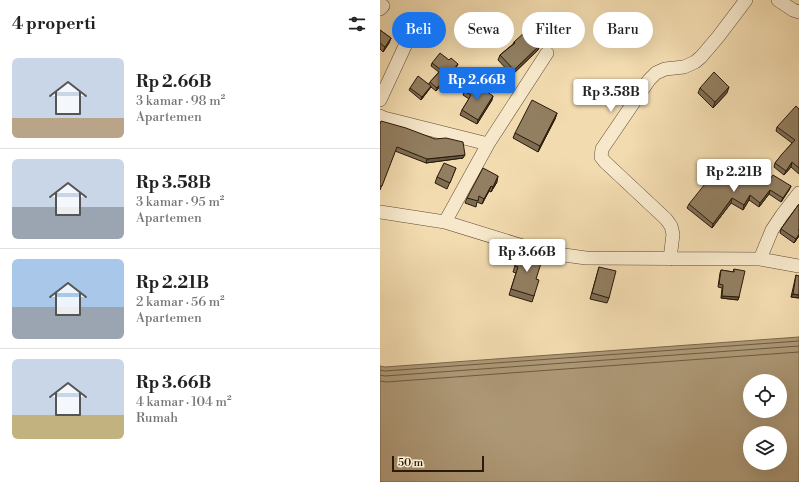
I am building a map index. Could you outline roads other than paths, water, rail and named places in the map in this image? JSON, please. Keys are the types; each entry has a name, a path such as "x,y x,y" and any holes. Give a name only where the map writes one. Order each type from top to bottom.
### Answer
{"street":[{"path":"670,259 673,234 671,226 666,219 605,162 601,157 602,149 648,80 656,73 684,67 695,62 718,37 746,0"},
{"path":"778,0 793,10 799,12"},
{"path":"380,100 404,48"},
{"path":"445,222 488,144 547,53"},
{"path":"380,116 488,144"},
{"path":"760,259 772,230 799,193"},
{"path":"380,212 445,222 557,254 586,258 760,259 799,266"}],"water":[{"path":"799,337 799,482 380,482 380,366 385,367"}]}
